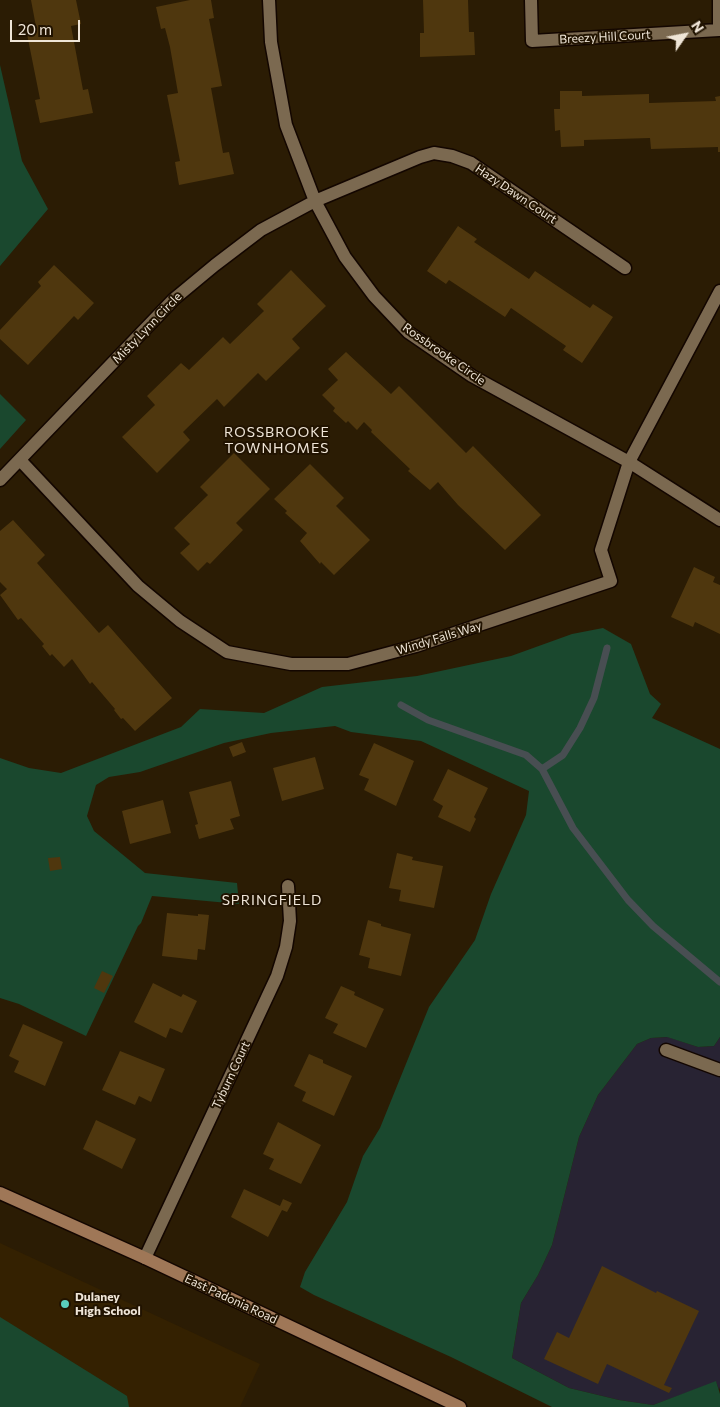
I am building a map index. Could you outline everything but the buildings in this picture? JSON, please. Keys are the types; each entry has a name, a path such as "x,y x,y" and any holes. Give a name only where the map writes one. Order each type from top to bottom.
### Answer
{"street":[{"name":"Rossbrooke Circle","path":"269,0 271,42 286,125 315,201 345,257 374,296 408,332 472,376 629,462 720,520"},
{"name":"Breezy Hill Court","path":"531,0 532,41 719,30 719,0"},
{"name":"Hazy Dawn Court","path":"315,201 420,157 434,153 452,156 471,163 625,268"},
{"name":"Misty Lynn Circle","path":"0,480 174,299 262,230 315,201"},
{"name":"Windy Falls Way","path":"20,460 138,586 180,621 227,652 291,664 348,664 416,646 611,581 601,550 629,462 720,291"},
{"name":"Tyburn Court","path":"146,1258 277,976 286,947 290,920 288,886"},
{"path":"666,1050 720,1070"},
{"name":"East Padonia Road","path":"0,1193 146,1258 460,1407"}],"shaded area":[{"path":"668,1037 698,1047 714,1046 720,1037 720,1387 719,1390 716,1382 653,1405 619,1400 569,1388 512,1358 521,1303 538,1275 552,1245 579,1137 598,1095 637,1044 651,1038"},
{"name":"Dulaney High School","path":"0,1243 260,1364 240,1407 0,1407"}],"green space":[{"path":"0,65 22,161 48,209 0,266"},
{"path":"0,394 26,420 0,449"},
{"path":"603,628 631,644 650,694 661,704 652,718 720,749 720,1037 714,1046 698,1047 667,1037 651,1038 637,1044 598,1095 579,1137 552,1245 538,1275 521,1303 512,1358 569,1388 619,1400 653,1405 716,1381 720,1394 720,1407 552,1407 451,1357 300,1287 305,1272 347,1202 363,1156 380,1128 429,1007 475,940 491,894 526,815 529,791 421,741 351,732 335,726 271,733 224,743 140,772 109,777 96,785 87,816 94,831 145,873 237,883 239,904 152,896 141,923 86,1036 19,1004 0,998 0,758 29,768 61,773 181,727 200,709 264,713 322,687 417,676 511,656 572,634"},
{"path":"0,1317 127,1396 129,1407 0,1407"}],"waterway":[{"path":"542,769 563,755 580,728 594,698 607,648"},
{"path":"401,705 428,720 526,755 542,769 573,828 628,900 653,926 720,982"}],"place":[{"name":"Dulaney High School","path":"65,1304"}],"district":[{"name":"ROSSBROOKE TOWNHOMES","path":"277,440"},
{"name":"SPRINGFIELD","path":"272,900"}]}
